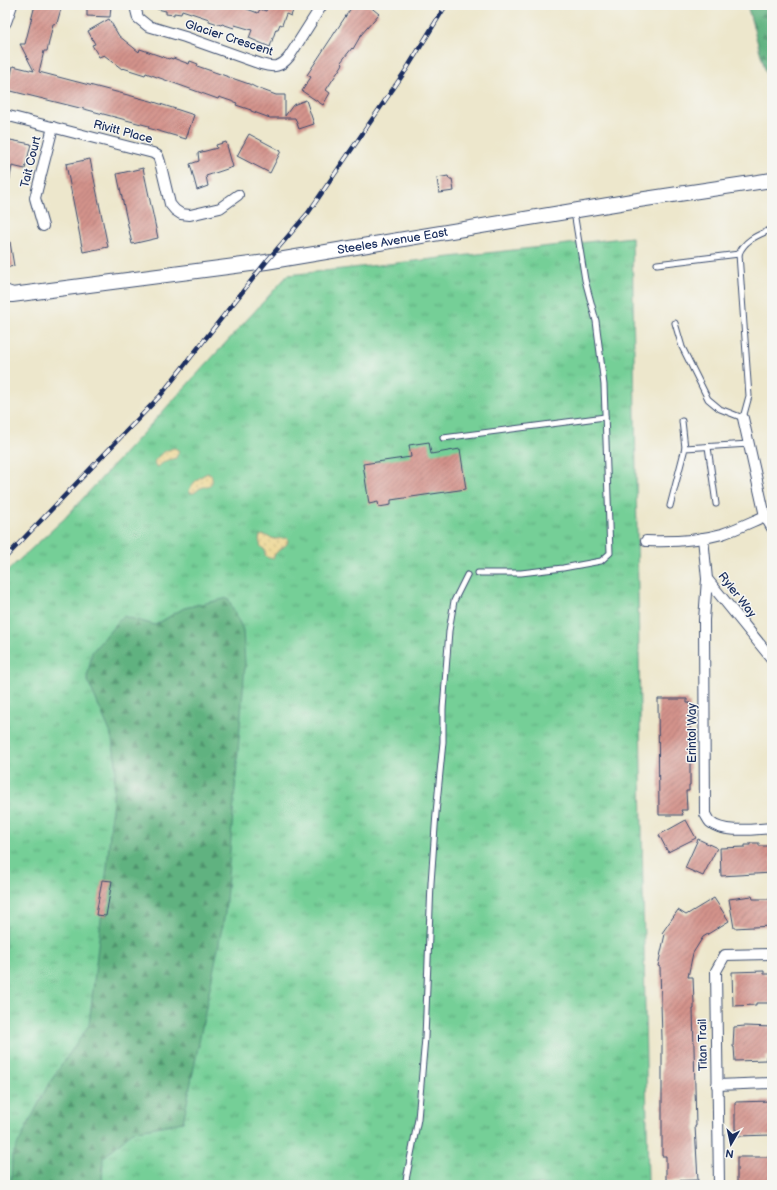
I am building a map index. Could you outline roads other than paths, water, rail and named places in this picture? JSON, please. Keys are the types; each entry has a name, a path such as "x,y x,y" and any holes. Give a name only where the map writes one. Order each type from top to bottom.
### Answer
{"main road":[{"name":"Steeles Avenue East","path":"7,297 266,262 632,201 772,180"}],"street":[{"path":"5,22 11,5"},
{"name":"Glacier Crescent","path":"137,5 136,10 138,18 148,26 262,64 276,66 283,64 289,57 322,5"},
{"name":"Rivitt Place","path":"5,115 153,153 158,156 170,204 181,214 190,215 220,208 238,195"},
{"name":"Tait Court","path":"43,226 35,198 53,127"},
{"path":"743,418 765,516 772,528"},
{"path":"646,541 682,541 703,538 723,533 765,516"},
{"name":"Ryler Way","path":"703,538 707,579 772,659"},
{"name":"Erintol Way","path":"707,579 704,620 705,814 709,821 729,830 772,828"},
{"name":"Titan Trail","path":"719,1185 716,971 725,955 772,954"},
{"path":"717,1085 772,1083"}],"lane":[{"path":"478,573 522,573 564,568 601,561 610,553 604,385 596,321 586,280 574,211"},
{"path":"675,322 682,347 708,399 720,409 743,418 749,396 739,254 742,248 752,238 772,229"},
{"path":"657,264 739,254"},
{"path":"443,438 605,417"},
{"path":"670,506 685,448 682,421"},
{"path":"685,448 749,444"},
{"path":"708,447 716,504"},
{"path":"405,1185 418,1119 425,1038 433,859 443,742 443,709 449,631 454,601 467,575"}],"railway":[{"path":"5,558 160,396 266,262 308,213 406,70 446,5"}]}
